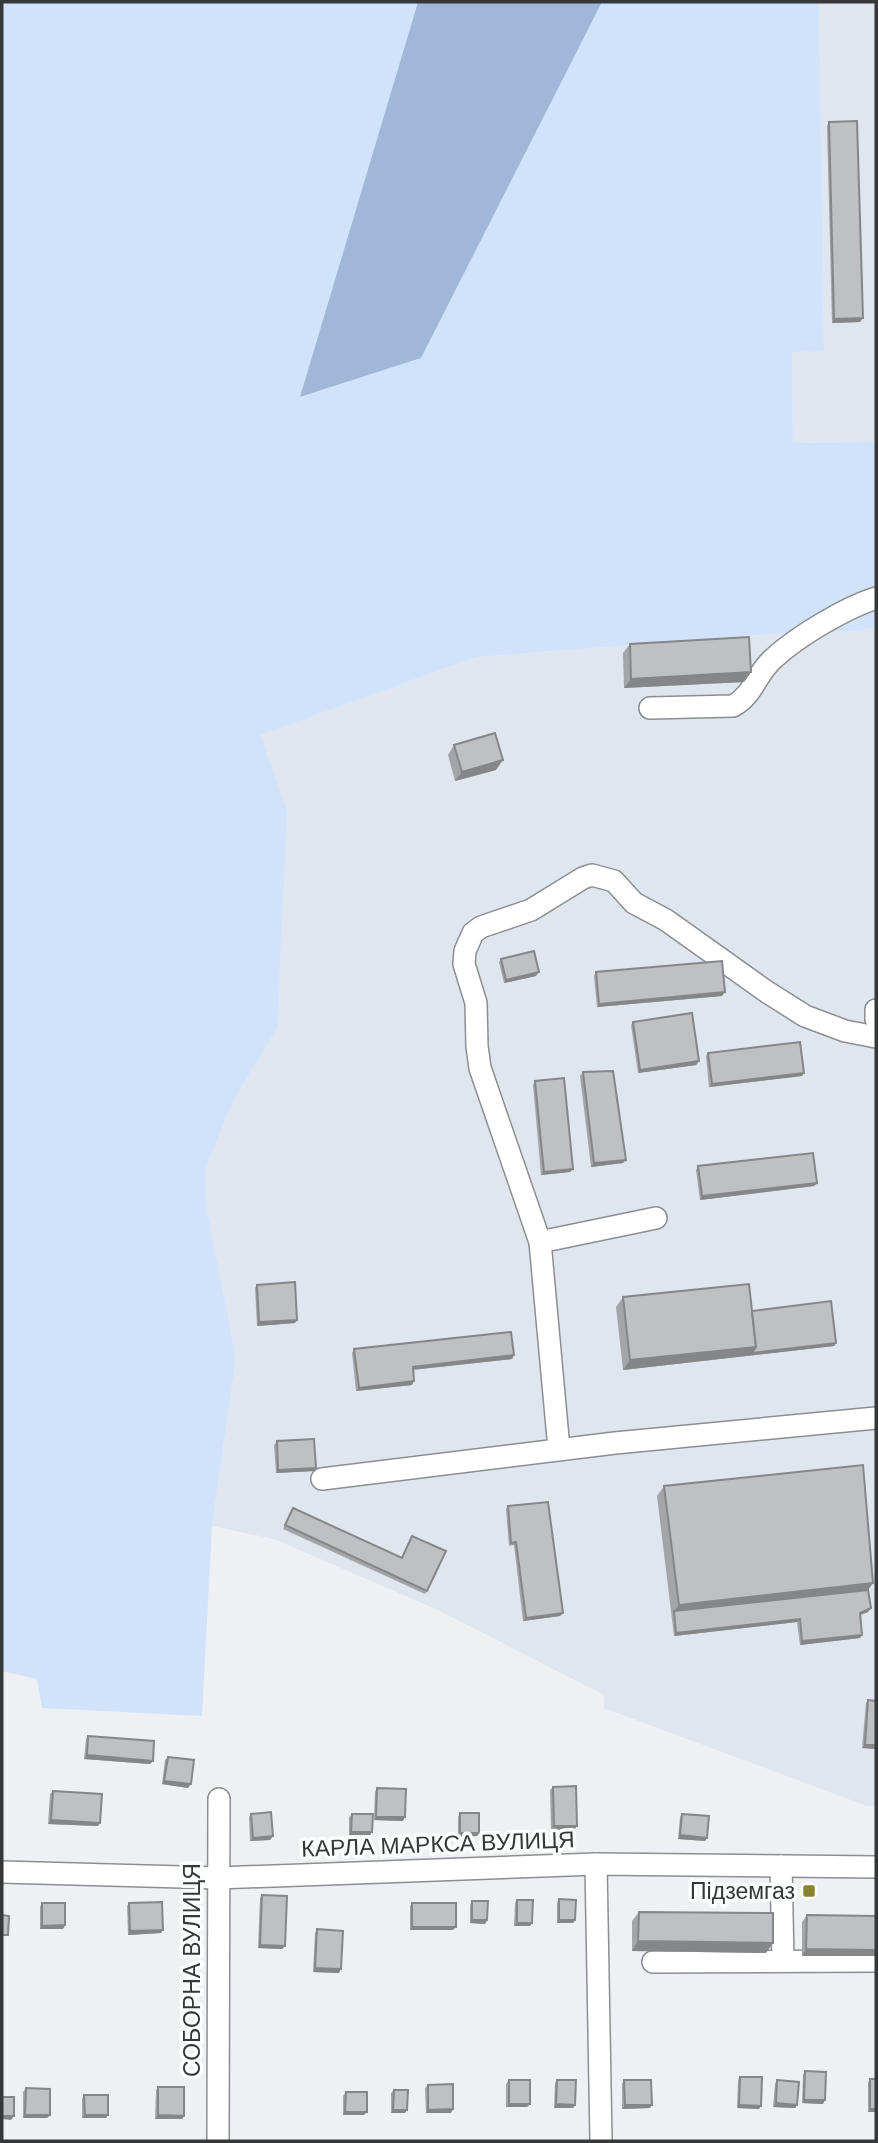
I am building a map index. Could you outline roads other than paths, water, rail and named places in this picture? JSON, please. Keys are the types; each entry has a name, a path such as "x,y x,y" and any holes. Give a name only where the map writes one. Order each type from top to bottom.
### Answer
{"street":[{"path":"650,708 733,706 745,700 773,658 835,617 858,604 876,598"},
{"path":"559,1450 540,1242 480,1068 476,1003 464,964 473,933 481,926 531,909 583,878 592,875 602,877 614,881 634,903 666,920 805,1016 845,1031 876,1037"},
{"path":"876,1010 876,1019"},
{"path":"540,1242 656,1218"},
{"path":"322,1479 559,1450 876,1418"},
{"name":"СОБОРНА ВУЛИЦЯ","path":"218,2141 219,1800"},
{"path":"596,1864 601,2141"},
{"name":"КАРЛА МАРКСА ВУЛИЦЯ","path":"2,1872 218,1878 596,1864 876,1867"},
{"path":"781,1866 783,1961"},
{"path":"653,1962 876,1961"}],"place":[{"name":"Підземгаз","path":"809,1891"}]}
